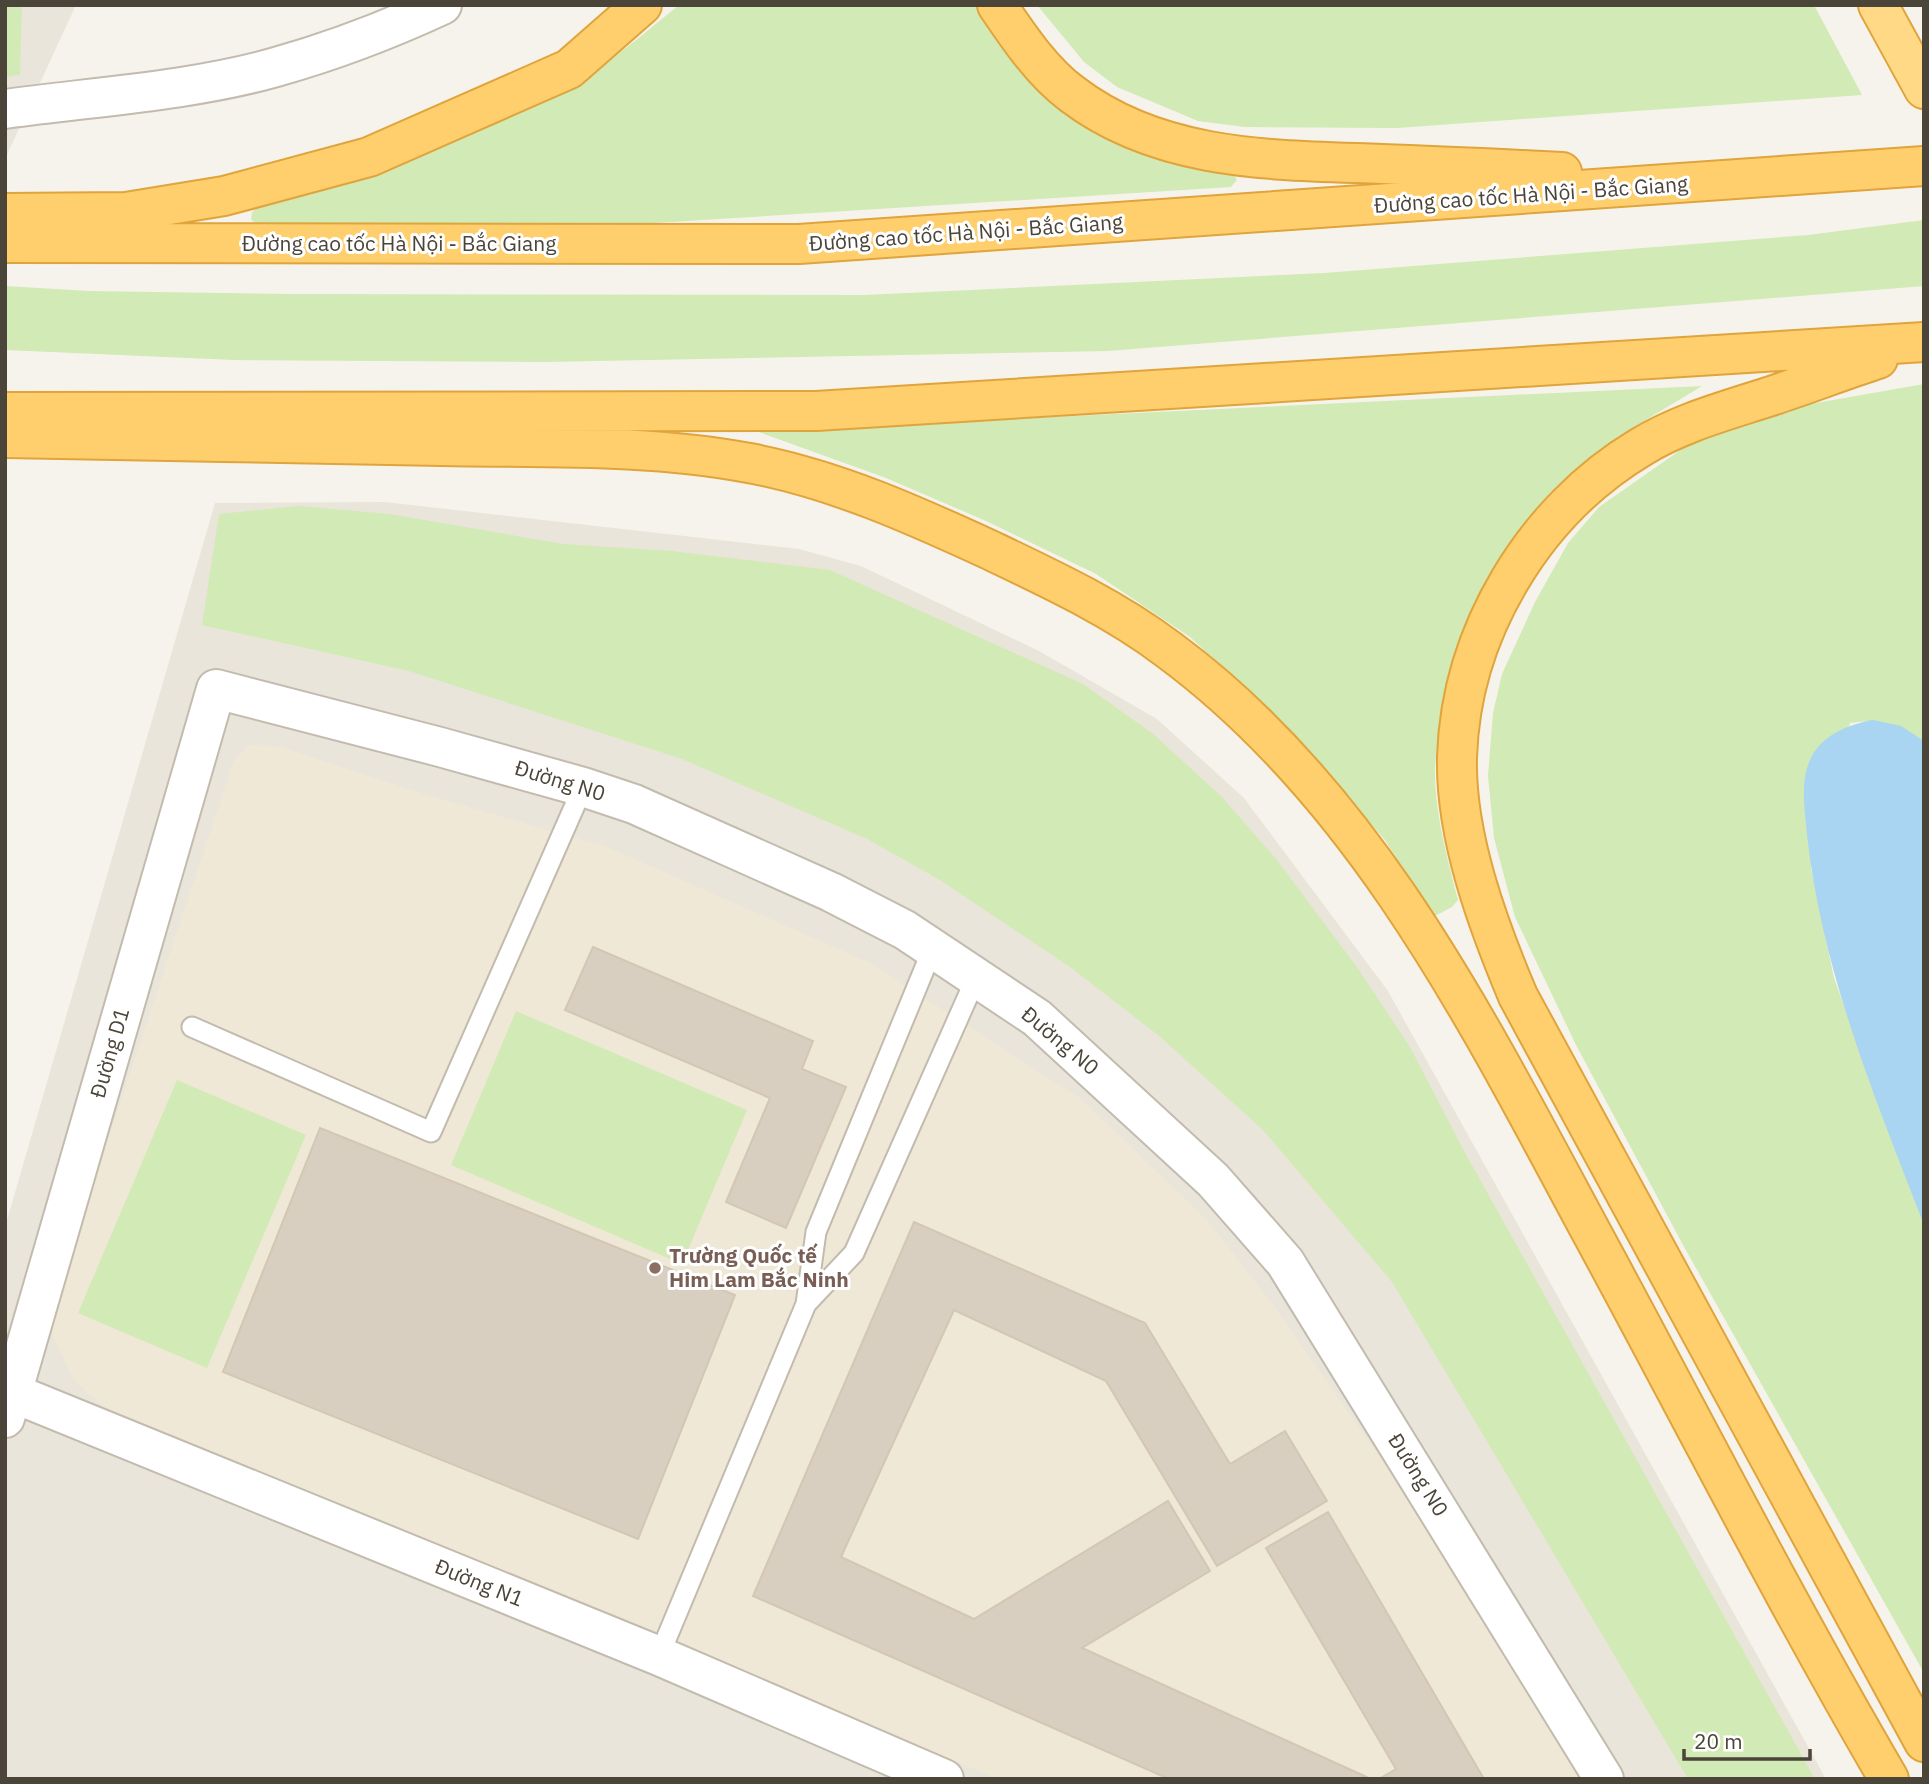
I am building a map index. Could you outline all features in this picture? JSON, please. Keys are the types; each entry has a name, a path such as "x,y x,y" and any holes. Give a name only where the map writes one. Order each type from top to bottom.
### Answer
{"highway":[{"path":"5,213 139,211 225,196 369,156 569,69 642,5"},
{"path":"997,5 1022,40 1070,93 1130,128 1156,139 1204,152 1305,161 1753,180"},
{"path":"1878,5 1924,89"},
{"name":"Đường cao tốc Hà Nội - Bắc Giang","path":"5,243 799,244 1753,180 1887,170 1924,164"},
{"path":"5,412 816,411 1924,343"},
{"path":"1924,343 1718,411 1681,427 1641,447 1569,503 1519,562 1496,604 1480,643 1464,698 1457,757 1463,817 1478,887 1487,921 1518,996 1924,1742"},
{"path":"5,438 611,449 753,464 842,487 902,509 1065,587 1166,647 1252,721 1289,760 1372,858 1426,939 1502,1068 1889,1779"}],"street":[{"path":"5,109 210,81 274,68 380,34 442,5"},
{"name":"Đường N0","path":"216,689 583,787 634,804 831,891 933,948 1037,1018 1213,1180 1285,1262 1604,1779"},
{"name":"Đường D1","path":"9,1405 216,689"},
{"name":"Đường N1","path":"9,1405 659,1657 919,1774"}],"lane":[{"path":"192,1027 431,1132 583,787"},
{"path":"659,1657 806,1304 816,1232 933,948"},
{"path":"806,1304 854,1253 976,978"}],"shaded area":[{"path":"5,5 76,5 5,159"},
{"path":"385,502 799,549 861,566 1039,651 1157,719 1244,798 1388,991 1826,1779 5,1779 5,1227 215,503"},
{"name":"Trường Quốc tế Him Lam Bắc Ninh","path":"248,745 280,747 427,795 607,847 870,963 1081,1099 1206,1219 1268,1298 1427,1524 1582,1779 999,1779 105,1408 74,1380 47,1324 234,760"}],"green space":[{"path":"5,5 22,5 20,75 5,77"},
{"path":"679,5 975,5 1008,48 1233,174 1237,180 1231,187 654,223 256,224 251,219 252,212 258,207 394,164 482,128 524,107 607,61"},
{"path":"1037,5 1814,5 1862,95 1397,128 1245,127 1198,121 1117,87 1084,62"},
{"path":"1924,220 1924,286 1108,351 547,362 234,360 5,350 5,286 89,291 290,294 865,295 1324,273 1808,235"},
{"path":"1924,384 1924,741 1889,724 1871,721 1850,723 1811,868 1834,978 1924,1225 1924,1673 1683,1245 1576,1045 1515,917 1494,838 1488,776 1493,713 1502,674 1535,602 1568,543 1599,507 1702,435 1793,407"},
{"path":"1702,386 1611,443 1562,484 1516,536 1481,594 1456,658 1447,691 1435,762 1440,821 1458,900 1452,907 1433,917 1385,840 1284,723 1190,637 1096,574 986,521 886,478 756,431"},
{"path":"298,506 390,514 563,544 671,551 830,570 1083,684 1152,733 1221,796 1277,860 1359,970 1410,1047 1464,1151 1815,1779 1688,1779 1392,1282 1263,1130 1158,1035 1070,967 940,880 867,839 682,759 409,671 202,625 219,514"},
{"path":"516,1011 747,1110 682,1264 451,1165"},
{"path":"177,1080 306,1135 207,1368 78,1313"}],"water":[{"path":"1873,720 1901,726 1924,741 1924,1225 1869,1082 1838,985 1814,886 1807,835 1804,785 1812,756 1823,742 1838,731"}],"building":[{"path":"593,947 813,1041 802,1069 846,1087 786,1228 726,1202 770,1098 565,1010"},
{"path":"320,1128 735,1295 638,1539 223,1372"},
{"path":"914,1222 1145,1323 1230,1464 1285,1431 1327,1501 1217,1566 1106,1381 954,1310 841,1557 974,1619 1168,1501 1210,1571 1082,1648 1371,1779 1169,1779 753,1596"},
{"path":"1328,1512 1484,1779 1379,1779 1396,1769 1266,1548"}],"place":[{"name":"Trường Quốc tế Him Lam Bắc Ninh","path":"655,1268"}]}
